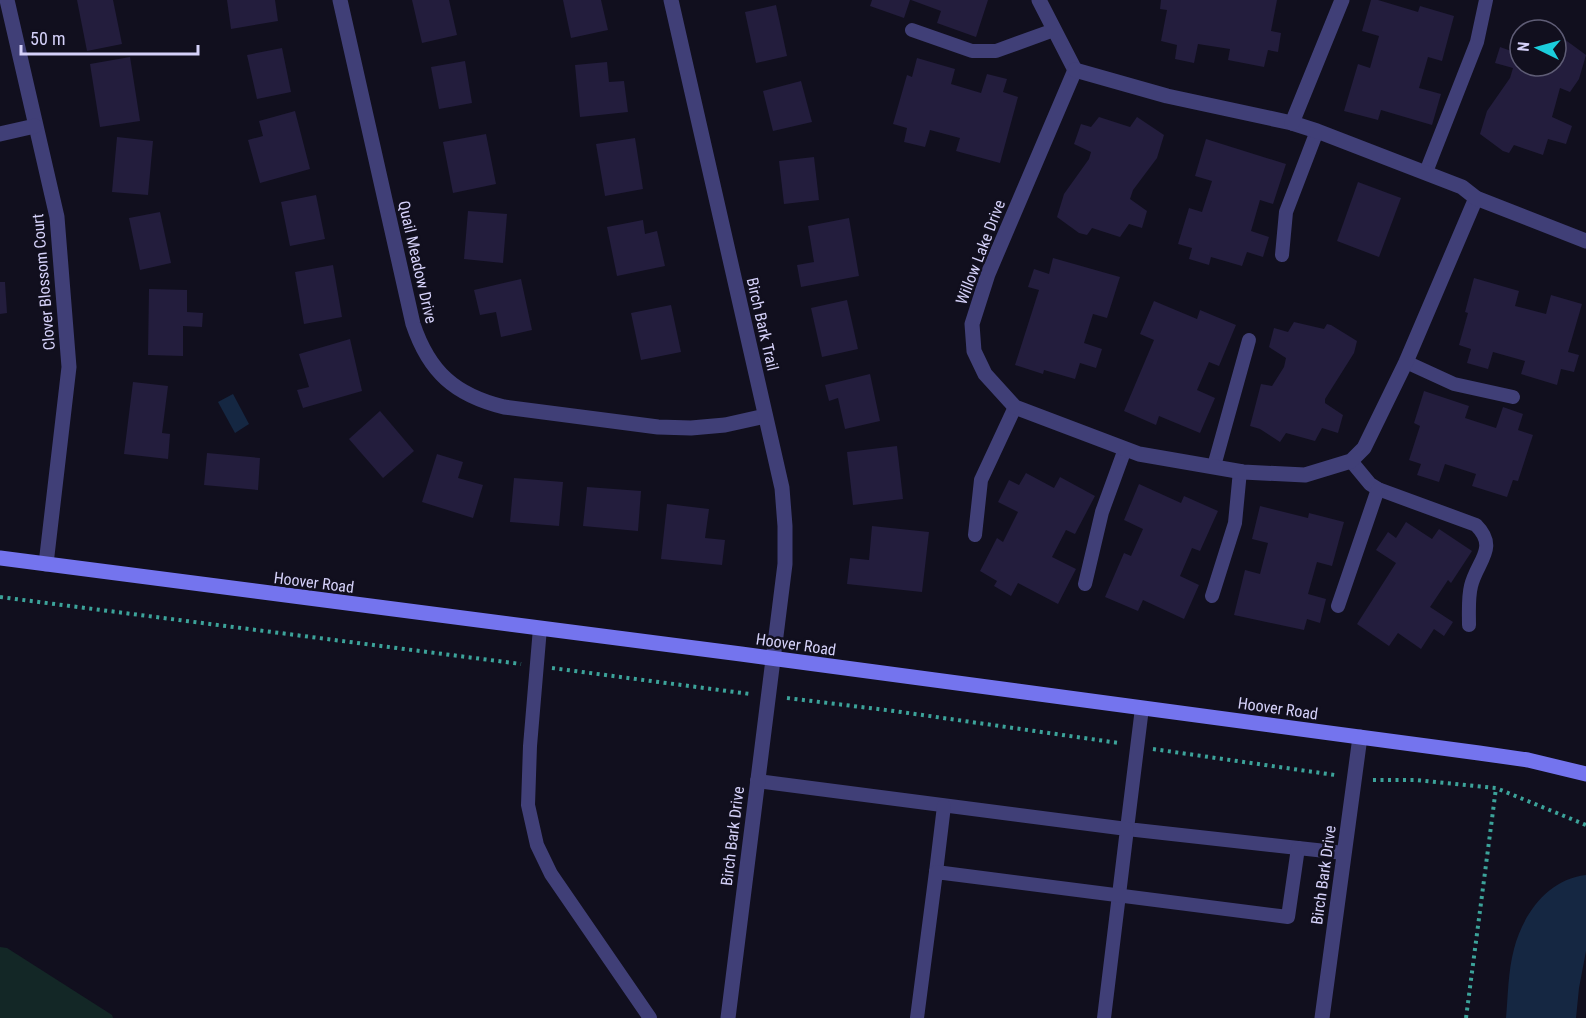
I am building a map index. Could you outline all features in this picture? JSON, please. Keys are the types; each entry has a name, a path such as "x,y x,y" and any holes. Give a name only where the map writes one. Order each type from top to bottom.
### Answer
{"main road":[{"name":"Hoover Road","path":"0,558 1360,737 1528,760 1586,774"}],"street":[{"name":"Clover Blossom Court","path":"7,0 57,217 69,367 46,564"},
{"name":"Quail Meadow Drive","path":"340,0 413,324 420,345 431,363 447,381 482,402 504,407 658,427 691,428 725,425 765,416"},
{"name":"Birch Bark Trail","path":"671,0 782,488 785,564 772,659"},
{"path":"1039,0 1075,70 1167,96 1317,130 1426,172 1462,187 1476,198 1586,241"},
{"path":"1292,123 1342,0"},
{"name":"Willow Lake Drive","path":"1075,70 988,274 972,324 975,351 986,374 1015,407 1139,454 1240,471 1305,475 1351,461"},
{"path":"0,134 35,126"},
{"path":"1351,461 1364,448 1406,362 1476,198"},
{"name":"Birch Bark Drive","path":"728,1018 772,659"},
{"name":"Birch Bark Drive","path":"1322,1018 1360,737"}],"lane":[{"path":"1426,172 1477,42 1486,0"},
{"path":"912,30 972,51 996,51 1054,30"},
{"path":"1282,255 1286,212 1317,130"},
{"path":"1214,466 1249,340"},
{"path":"1406,362 1454,384 1513,398"},
{"path":"975,535 981,480 1015,407"},
{"path":"1085,584 1102,512 1125,449"},
{"path":"1351,461 1370,484 1378,489 1476,525 1483,532 1487,543 1471,584 1469,625"},
{"path":"1212,596 1235,523 1240,471"},
{"path":"1338,606 1378,489"},
{"path":"540,628 530,746 528,805 537,845 551,874 650,1018"},
{"path":"1104,1018 1142,708"},
{"path":"757,781 1127,829 1344,854"},
{"path":"917,1018 944,806"},
{"path":"936,872 1288,917 1298,848"}],"path":[{"path":"1466,1018 1496,788 1586,825"}],"green space":[{"path":"0,947 7,948 112,1015 113,1018 0,1018"}],"water":[{"path":"233,394 249,424 235,433 218,402"},
{"path":"1586,875 1586,951 1576,1018 1506,1018 1512,957 1524,923 1539,900 1549,891 1560,883"}],"building":[{"path":"77,0 113,0 122,44 87,51"},
{"path":"227,0 275,0 278,21 231,29"},
{"path":"412,0 449,0 457,35 422,43"},
{"path":"563,0 601,0 608,30 571,38"},
{"path":"872,0 910,0 904,18 870,6"},
{"path":"911,0 988,0 976,37 937,23 941,11"},
{"path":"1161,0 1277,0 1271,31 1281,33 1278,52 1268,50 1264,67 1228,60 1230,49 1198,44 1194,63 1175,59 1177,45 1161,41 1167,10 1160,9"},
{"path":"1371,0 1418,12 1420,6 1454,16 1442,61 1428,57 1419,88 1441,94 1432,125 1381,110 1378,120 1344,111 1358,64 1370,68 1379,36 1362,31"},
{"path":"776,5 787,56 756,63 745,12"},
{"path":"1568,42 1586,55 1579,79 1570,92 1560,88 1552,117 1572,126 1566,144 1548,139 1543,155 1514,145 1509,153 1503,151 1480,134 1487,111 1510,78 1568,78"},
{"path":"1500,47 1508,50 1508,67 1495,63"},
{"path":"282,48 291,92 257,99 247,55"},
{"path":"130,57 140,121 100,127 90,64"},
{"path":"917,58 955,69 951,84 981,93 987,74 1007,79 1003,92 1018,97 1000,163 956,151 960,138 930,130 925,147 904,142 907,128 893,124 907,75 912,77"},
{"path":"465,61 472,103 439,109 431,67"},
{"path":"607,62 609,82 624,81 628,112 580,117 575,65"},
{"path":"801,81 812,122 773,131 763,91"},
{"path":"295,111 310,169 260,183 248,140 263,136 259,121"},
{"path":"1099,117 1130,127 1137,117 1164,135 1157,158 1133,190 1130,199 1147,211 1142,228 1129,224 1120,237 1092,228 1087,235 1079,233 1057,217 1064,194 1089,159 1091,152 1074,144 1081,124 1091,127"},
{"path":"486,134 496,184 453,193 443,142"},
{"path":"117,137 153,141 148,195 112,192"},
{"path":"635,138 643,189 605,196 596,144"},
{"path":"1206,139 1286,164 1273,204 1260,200 1251,231 1269,237 1263,257 1247,252 1242,266 1211,257 1209,265 1189,259 1192,248 1178,244 1189,208 1202,212 1212,181 1195,176"},
{"path":"814,157 819,200 784,204 779,161"},
{"path":"1358,182 1401,198 1379,257 1337,241"},
{"path":"316,195 325,239 290,246 281,202"},
{"path":"468,211 507,214 503,263 464,259"},
{"path":"160,212 171,263 140,270 129,218"},
{"path":"849,218 859,276 801,287 797,265 814,262 808,226"},
{"path":"643,220 645,234 657,231 665,266 617,276 607,227"},
{"path":"1053,258 1120,277 1107,318 1093,314 1084,343 1102,349 1096,368 1080,363 1075,379 1044,370 1043,374 1015,365 1039,290 1028,287 1034,269 1049,274"},
{"path":"333,265 342,317 304,324 295,272"},
{"path":"1474,278 1519,291 1515,306 1546,314 1551,295 1582,304 1568,352 1579,355 1574,372 1561,369 1557,385 1521,374 1525,361 1493,352 1488,369 1467,363 1471,349 1459,345"},
{"path":"521,279 532,330 501,337 496,312 480,315 474,290"},
{"path":"0,282 5,282 7,313 0,314"},
{"path":"149,289 187,290 187,312 203,313 202,327 183,326 183,356 148,355"},
{"path":"847,300 858,349 822,357 811,308"},
{"path":"1154,301 1197,319 1200,310 1236,325 1219,366 1209,362 1197,390 1215,398 1200,433 1159,416 1156,425 1124,411 1154,340 1140,334"},
{"path":"671,305 681,352 641,360 631,313"},
{"path":"1294,322 1324,329 1327,324 1331,325 1357,341 1354,353 1325,399 1325,403 1343,415 1338,433 1322,428 1315,441 1286,433 1280,442 1260,429 1250,426 1261,384 1272,386 1284,367 1286,358 1269,347 1274,328 1288,332"},
{"path":"350,339 362,391 303,408 297,390 309,387 299,354"},
{"path":"870,374 880,421 845,429 838,398 829,401 825,385"},
{"path":"133,382 168,386 162,433 170,434 168,459 124,454"},
{"path":"1424,391 1469,406 1465,418 1496,428 1503,407 1523,414 1518,430 1533,435 1518,481 1513,480 1507,497 1472,486 1476,474 1445,464 1439,482 1417,475 1421,464 1409,460 1420,426 1414,423"},
{"path":"380,411 414,451 383,478 349,439"},
{"path":"897,446 903,499 853,505 847,452"},
{"path":"207,453 260,458 258,490 204,485"},
{"path":"437,454 463,462 458,478 483,485 473,518 422,502"},
{"path":"1026,473 1054,488 1060,477 1095,496 1075,534 1066,530 1052,557 1076,569 1058,604 1018,583 1011,596 994,586 997,581 980,571 997,538 1003,542 1018,512 998,502 1009,480 1019,485"},
{"path":"514,478 563,482 559,526 510,522"},
{"path":"1139,484 1181,503 1184,496 1218,511 1200,551 1192,548 1180,576 1199,585 1184,619 1143,600 1138,611 1105,597 1124,553 1131,556 1143,529 1124,520"},
{"path":"587,487 641,491 638,531 583,526"},
{"path":"667,504 709,509 705,538 725,540 722,565 661,559"},
{"path":"1260,506 1308,518 1309,513 1344,522 1332,566 1317,562 1308,594 1326,599 1320,623 1307,619 1304,630 1234,615 1245,570 1260,574 1268,543 1252,539"},
{"path":"1406,522 1432,539 1439,529 1472,551 1451,583 1448,580 1430,607 1453,622 1444,636 1434,629 1421,649 1398,633 1389,646 1357,624 1396,563 1376,550 1388,532 1396,538"},
{"path":"872,526 929,532 922,592 847,584 850,558 869,560"}]}
